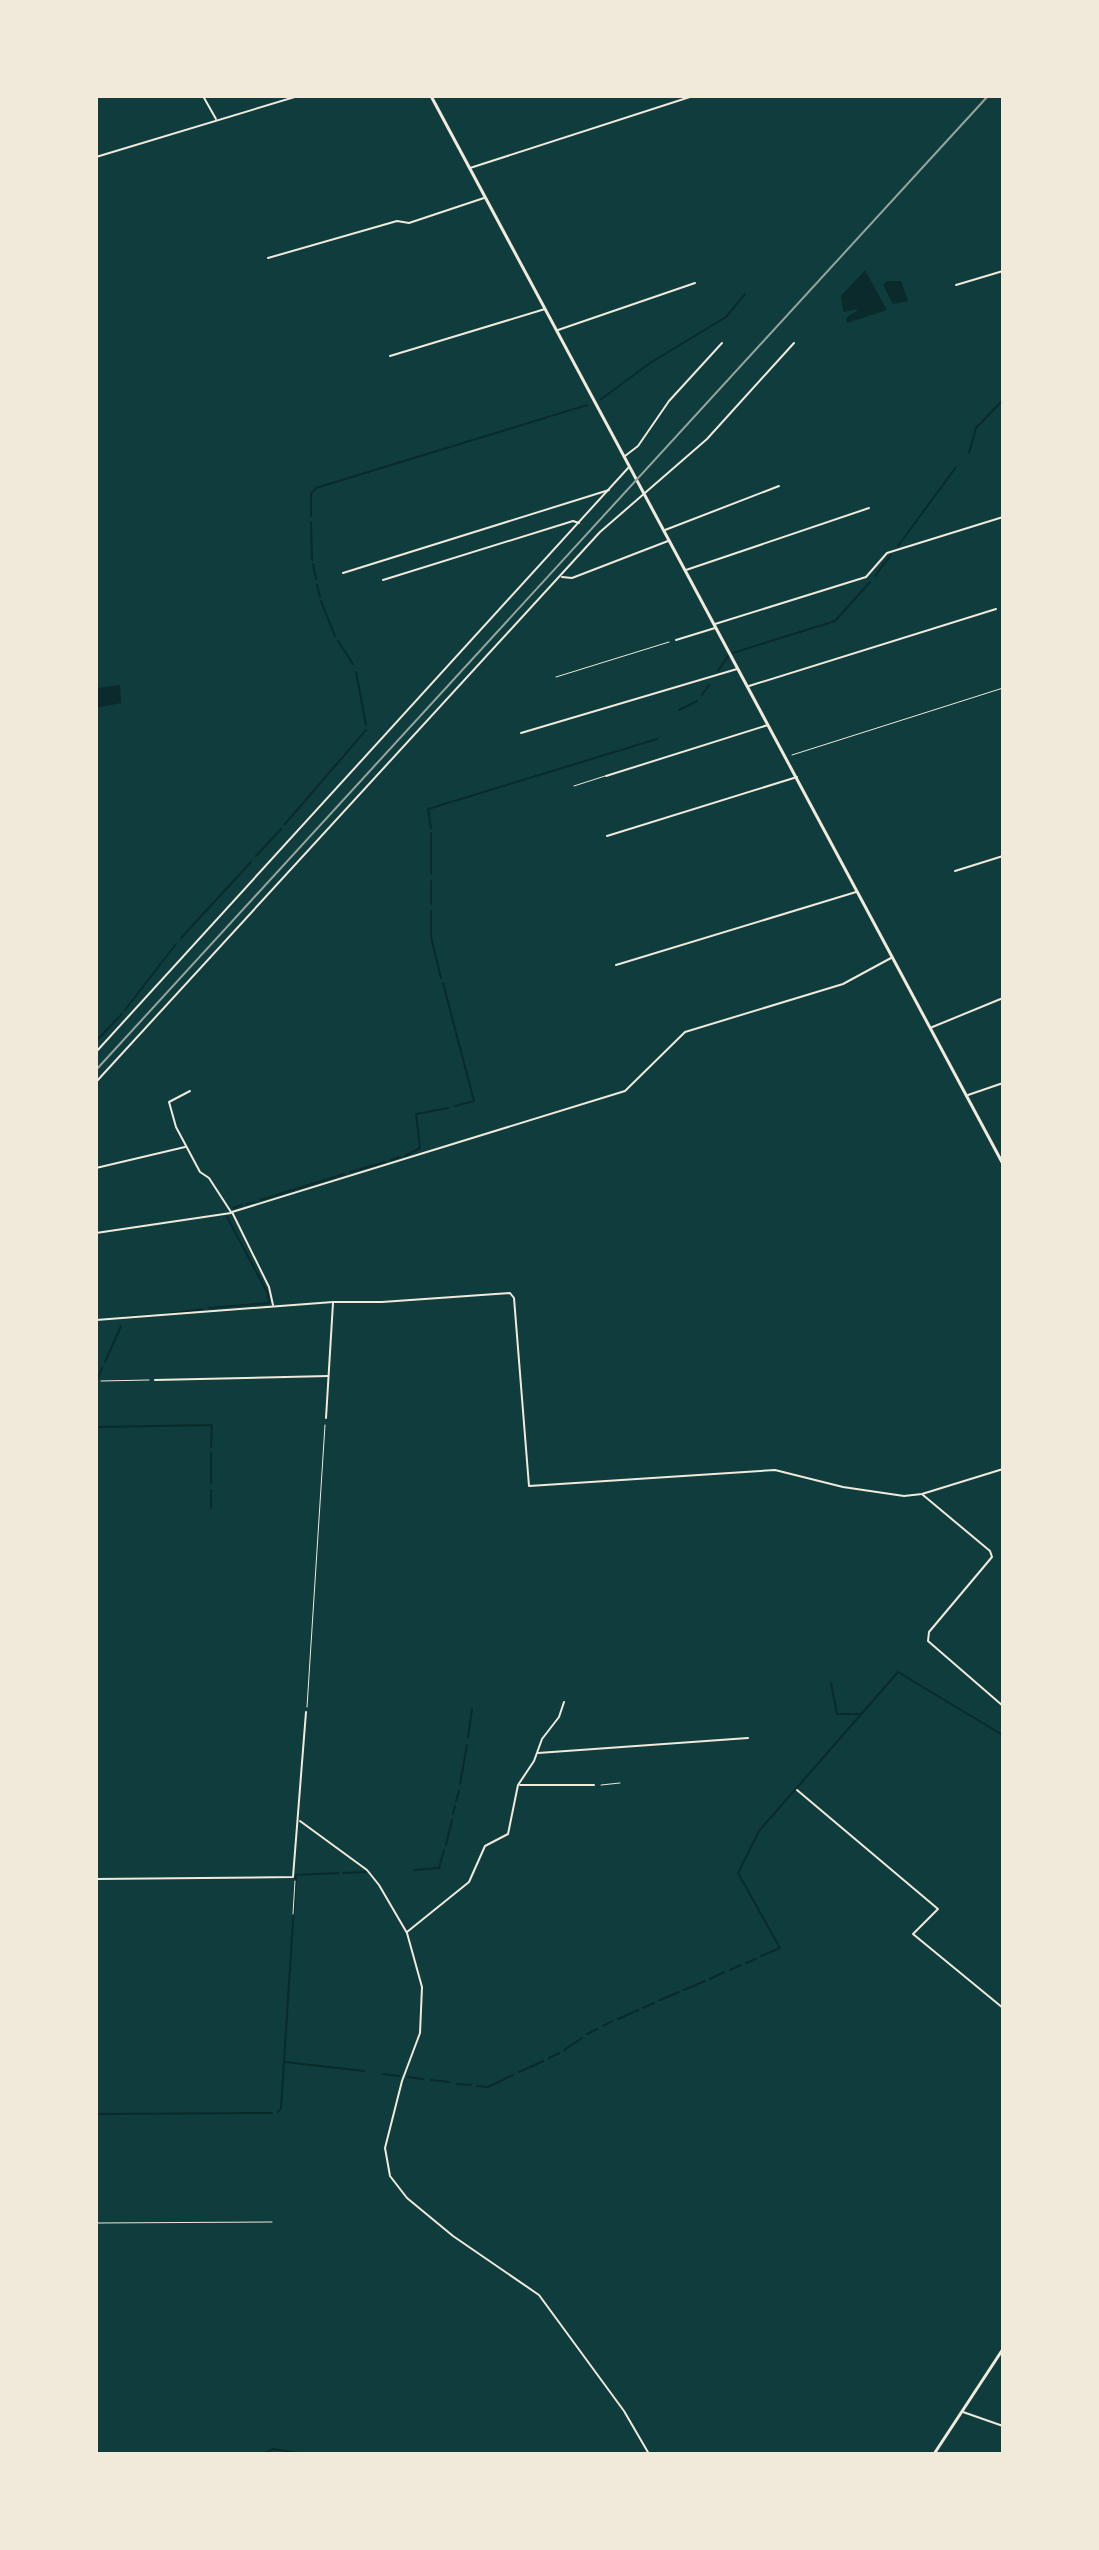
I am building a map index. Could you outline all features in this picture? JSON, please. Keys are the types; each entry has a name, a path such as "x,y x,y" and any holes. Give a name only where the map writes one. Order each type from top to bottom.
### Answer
{"street":[{"path":"203,96 216,120"},
{"path":"96,157 298,96"},
{"path":"431,96 1003,1164"},
{"path":"469,169 693,96"},
{"path":"268,258 397,221 409,223 485,198"},
{"path":"956,285 1003,271"},
{"path":"558,330 695,283"},
{"path":"390,356 546,309"},
{"path":"625,456 638,446 667,404 722,343"},
{"path":"96,1082 600,532 707,439 794,343"},
{"path":"96,1052 630,466"},
{"path":"664,530 779,486"},
{"path":"343,573 602,490 610,491"},
{"path":"685,570 869,508"},
{"path":"676,640 866,577 887,553 1003,517"},
{"path":"383,580 573,521 580,523"},
{"path":"560,576 572,578 669,540"},
{"path":"748,687 996,609"},
{"path":"521,733 738,669"},
{"path":"606,776 768,725"},
{"path":"607,836 797,777"},
{"path":"955,871 1003,856"},
{"path":"616,965 858,891"},
{"path":"96,1233 232,1212 625,1091 685,1032 843,984 892,958"},
{"path":"930,1028 1003,998"},
{"path":"966,1095 1003,1083"},
{"path":"190,1091 170,1100 186,1147 200,1172 209,1178 232,1212 269,1287 273,1307"},
{"path":"96,1168 186,1147"},
{"path":"96,1320 333,1302 513,1295 529,1486 775,1470 870,1493 922,1494 1003,1469"},
{"path":"326,1418 333,1302"},
{"path":"155,1380 328,1376"},
{"path":"922,1494 990,1551 992,1557 929,1632 929,1644 1003,1706"},
{"path":"407,1933 469,1882 485,1846 508,1834 518,1785 564,1702"},
{"path":"96,1879 291,1878 295,1874 300,1821 306,1712"},
{"path":"537,1753 748,1738"},
{"path":"518,1785 594,1785"},
{"path":"797,1790 938,1909 913,1934 1003,2008"},
{"path":"300,1821 367,1870 407,1933 423,2003 416,2049 402,2081 385,2148 390,2176 407,2198 453,2236 539,2295 553,2310 649,2454"},
{"path":"934,2454 1003,2349"},
{"path":"962,2411 1003,2426"}],"lane":[{"path":"574,786 606,776"}],"path":[{"path":"556,677 676,640"},
{"path":"786,757 1003,688"},
{"path":"101,1381 155,1380"},
{"path":"306,1712 326,1418"},
{"path":"594,1785 620,1783"},
{"path":"293,1914 295,1874"},
{"path":"96,2223 272,2222"}],"water":[{"path":"865,270 887,310 847,323 846,318 859,309 843,312 841,296"},
{"path":"887,281 901,281 908,301 893,304 883,285"},
{"path":"120,685 121,703 96,708 96,688"}],"waterway":[{"path":"600,400 650,363 726,317 745,294"},
{"path":"969,453 976,428 1003,400"},
{"path":"311,516 311,494 316,488 587,405"},
{"path":"898,546 956,467"},
{"path":"311,522 312,560"},
{"path":"875,576 891,555"},
{"path":"313,564 316,579"},
{"path":"733,653 835,621 870,582"},
{"path":"317,585 320,597"},
{"path":"321,601 335,636"},
{"path":"338,641 353,664"},
{"path":"718,671 728,656"},
{"path":"356,672 366,725"},
{"path":"702,695 709,685"},
{"path":"679,710 697,701"},
{"path":"285,824 366,730"},
{"path":"431,828 428,809 657,739"},
{"path":"256,856 281,829"},
{"path":"431,833 431,874"},
{"path":"181,938 251,862"},
{"path":"431,881 431,904"},
{"path":"431,911 431,937 441,978"},
{"path":"125,1010 176,944"},
{"path":"443,983 474,1101 455,1106"},
{"path":"96,1041 122,1014"},
{"path":"405,1156 420,1148 416,1114 448,1108"},
{"path":"391,1160 400,1157"},
{"path":"350,1172 385,1162"},
{"path":"260,1200 344,1174"},
{"path":"247,1204 254,1202"},
{"path":"233,1208 242,1205"},
{"path":"209,1308 269,1303 268,1294 227,1217"},
{"path":"167,1314 202,1309"},
{"path":"125,1317 155,1315"},
{"path":"105,1362 121,1326"},
{"path":"96,1382 102,1368"},
{"path":"96,1427 212,1425 211,1447"},
{"path":"211,1453 211,1483"},
{"path":"211,1490 211,1508"},
{"path":"761,1956 780,1948 738,1873 759,1831 898,1672 1001,1734 1003,1731"},
{"path":"831,1683 837,1714 859,1714"},
{"path":"468,1737 472,1709"},
{"path":"460,1784 467,1745"},
{"path":"456,1801 459,1791"},
{"path":"453,1814 455,1806"},
{"path":"446,1845 452,1820"},
{"path":"414,1870 439,1868 444,1850"},
{"path":"343,1873 366,1872"},
{"path":"278,2112 281,2108 296,1875 338,1873"},
{"path":"746,1963 756,1959"},
{"path":"730,1970 741,1965"},
{"path":"710,1979 724,1972"},
{"path":"684,1990 705,1981"},
{"path":"660,2000 679,1992"},
{"path":"643,2008 654,2003"},
{"path":"618,2019 638,2010"},
{"path":"603,2026 612,2021"},
{"path":"587,2034 598,2029"},
{"path":"564,2050 582,2038"},
{"path":"549,2058 559,2053"},
{"path":"519,2072 543,2061"},
{"path":"285,2062 364,2071"},
{"path":"383,2074 399,2076"},
{"path":"477,2086 488,2087 513,2075"},
{"path":"408,2077 423,2079"},
{"path":"431,2080 449,2082"},
{"path":"457,2084 471,2085"},
{"path":"96,2114 272,2113"},
{"path":"264,2454 273,2449 305,2454"}],"railway":[{"path":"96,1070 988,96"}]}
